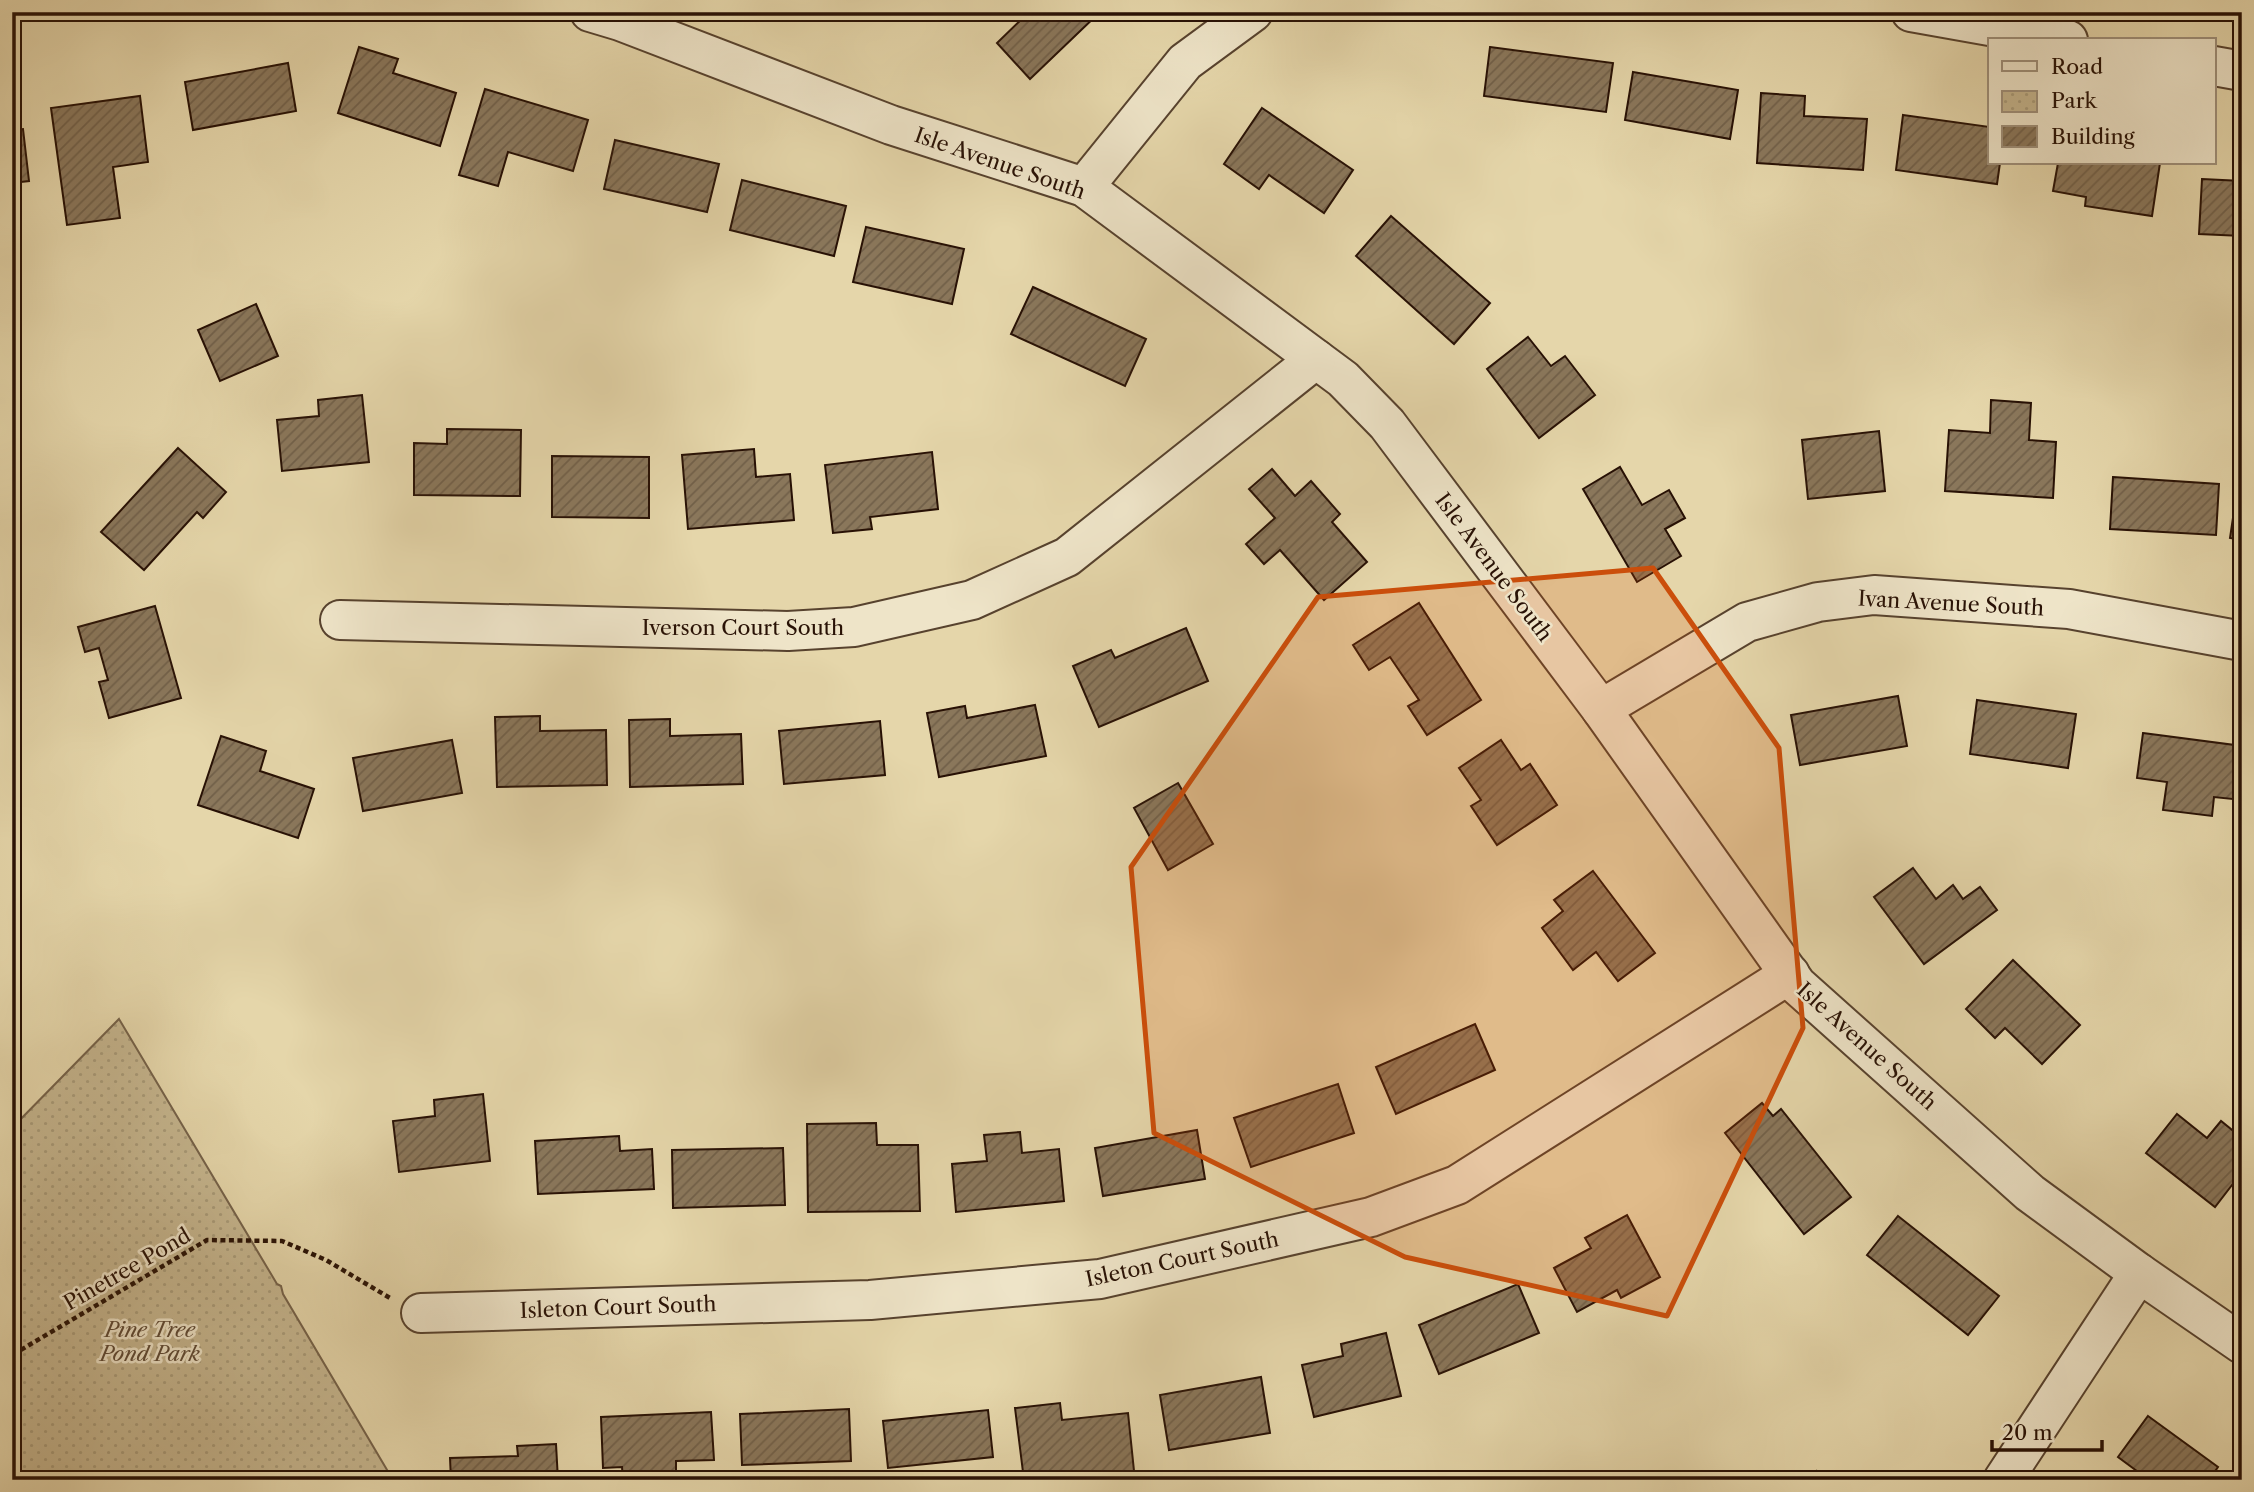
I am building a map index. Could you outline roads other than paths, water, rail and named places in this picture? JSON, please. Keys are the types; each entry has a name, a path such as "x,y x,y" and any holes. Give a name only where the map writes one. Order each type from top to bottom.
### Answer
{"street":[{"name":"Isle Avenue South","path":"590,12 620,21 891,125 1084,187 1343,379 1387,424 1601,709 1807,994 2030,1194 2242,1343"},
{"path":"1084,187 1185,62 1253,12"},
{"path":"1911,12 2057,38"},
{"path":"2216,66 2242,71"},
{"name":"Iverson Court South","path":"340,620 788,631 854,626 972,600 1067,557 1316,359"},
{"name":"Ivan Avenue South","path":"1601,709 1747,622 1818,602 1874,595 2069,609 2242,641"},
{"name":"Isleton Court South","path":"421,1313 870,1300 1100,1279 1371,1217 1457,1185 1790,974"},
{"path":"2003,1480 2139,1273"}],"park label":[{"name":"Pine Tree Pond Park","path":"150,1341"}]}
